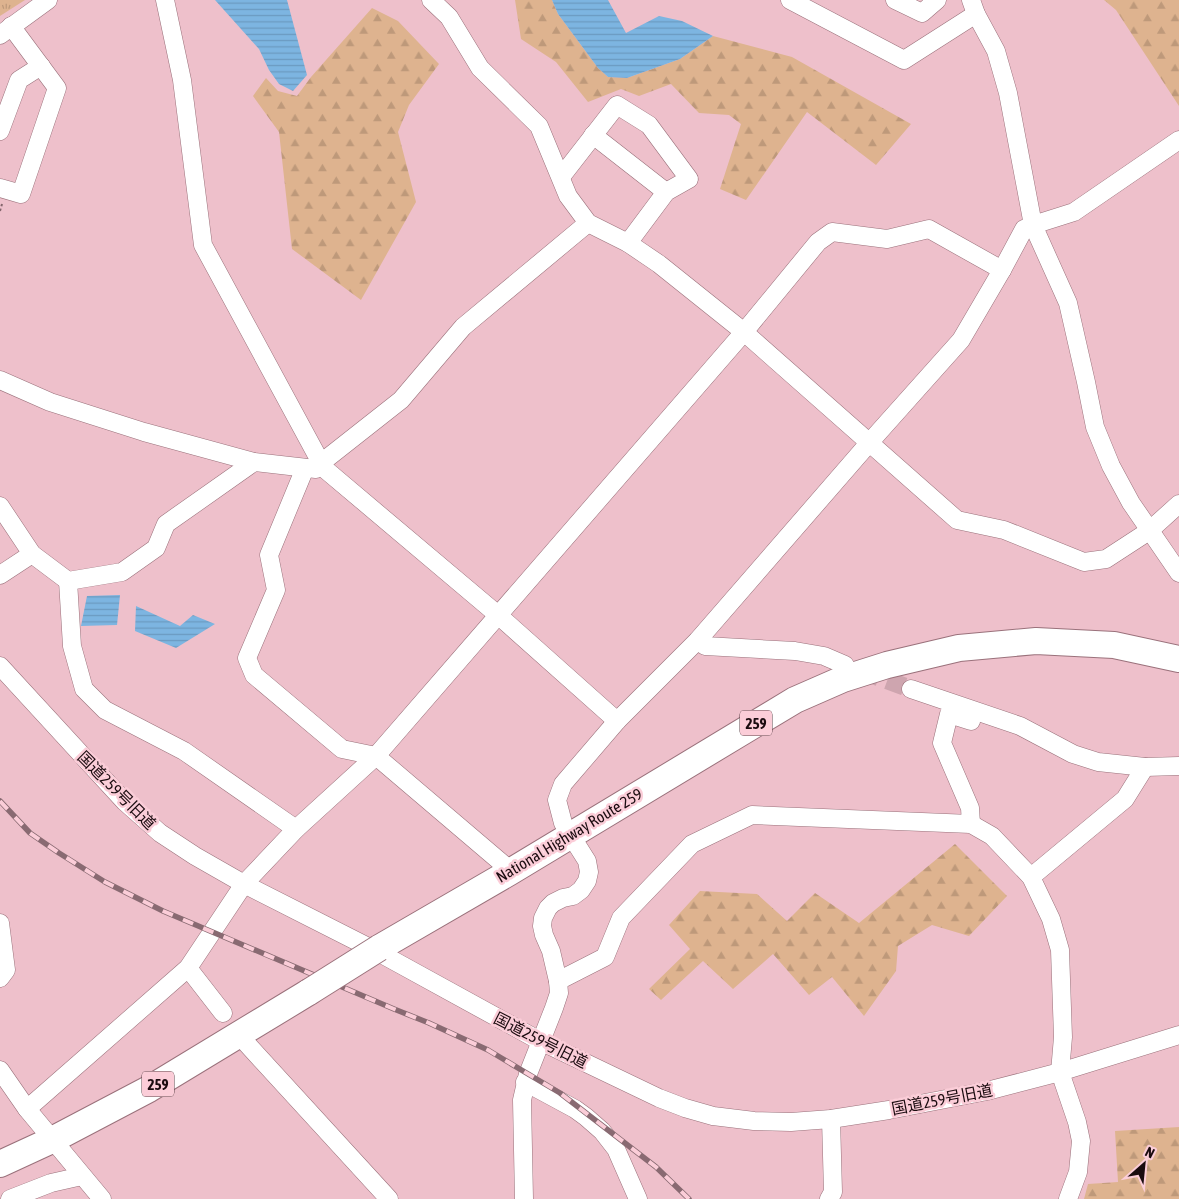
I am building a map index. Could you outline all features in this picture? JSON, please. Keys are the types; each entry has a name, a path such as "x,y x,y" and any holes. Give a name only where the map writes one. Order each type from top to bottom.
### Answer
{"highway":[{"name":"National Highway Route 259","path":"0,1164 52,1140 149,1090 379,948 510,872 570,834 796,700 842,679 887,665 959,648 1036,641 1114,646 1179,659"}],"street":[{"path":"0,188 21,194 57,88 41,66 5,30 48,0"},
{"path":"165,0 182,80 203,245 318,467 498,615 617,721"},
{"path":"431,0 449,17 480,68 539,126 568,196 588,223 628,244 660,264 744,332 957,520 1004,530 1084,562 1106,559 1149,531 1179,504"},
{"path":"790,0 904,60 973,7 996,51 1008,93 1033,225 1068,303 1095,426 1111,466 1130,503 1179,572"},
{"path":"896,0 922,13 937,0"},
{"path":"0,132 19,80 41,66"},
{"path":"561,177 617,105 649,125 689,179 666,192 628,244"},
{"path":"593,135 666,192"},
{"path":"524,1199 522,1100 525,1082 559,993 558,981 542,926 543,918 553,903 573,896 581,890 587,882 589,872 587,861 563,823 557,800 563,784 617,721 698,640 961,340 1024,229 1074,212 1179,140"},
{"path":"510,872 376,756 342,749 254,675 247,658 276,590 269,555 318,467 402,400 463,327 588,223"},
{"path":"27,1109 188,968 244,884 296,829 376,756 744,332 818,242 832,232 886,239 929,229 1002,270"},
{"path":"0,380 50,402 144,432 254,462 318,467"},
{"path":"0,506 32,554 68,581 122,572 156,548 166,524 254,462"},
{"path":"0,575 32,554"},
{"path":"68,581 72,646 84,689 105,710 184,751 296,829"},
{"path":"698,640 705,646 824,656 845,665"},
{"name":"国道259号旧道","path":"0,666 125,802 160,833 195,856 244,884 376,951 540,1041 684,1108 713,1116 754,1121 791,1122 831,1119 986,1091 1060,1072 1179,1036"},
{"path":"911,689 1020,726 1073,754 1098,762 1145,767 1179,766"},
{"path":"971,824 970,808 942,743 949,714 1009,733 1020,726"},
{"path":"1031,877 1125,798 1145,767"},
{"path":"558,981 605,957 621,918 692,844 752,815 971,824 992,836 1031,877 1052,919 1060,950 1063,1037 1060,1072 1077,1122 1080,1141 1078,1172 1068,1199"},
{"path":"0,923 6,970 0,978"},
{"path":"188,968 223,1013"},
{"path":"247,1044 389,1199"},
{"path":"0,1070 27,1109 102,1199"},
{"path":"525,1082 575,1109 602,1131 616,1149 638,1199"},
{"path":"829,1199 834,1192 831,1119"},
{"path":"10,1199 51,1183 82,1176"}],"green space":[{"path":"0,0 25,0 0,16"},
{"path":"515,0 552,0 558,14 598,68 608,77 627,78 680,59 713,36 792,57 911,124 876,165 807,112 746,200 720,189 741,124 729,115 699,113 671,84 639,96 621,89 588,102 556,62 521,39"},
{"path":"1104,0 1179,0 1179,106 1116,10"},
{"path":"372,8 398,21 439,64 409,105 398,132 416,202 361,300 292,249 279,132 253,96 266,78 278,91 297,96 311,77"},
{"path":"955,844 1007,896 969,936 932,925 898,946 896,971 864,1016 832,977 809,995 773,954 733,989 703,961 661,1000 649,989 690,949 669,925 700,891 757,894 787,921 815,893 859,923"},
{"path":"1179,1127 1179,1199 1084,1199 1088,1184 1118,1182 1115,1131"}],"water":[{"path":"215,0 287,0 307,75 293,91 279,84 269,70 259,49"},
{"path":"552,0 608,0 626,33 659,16 682,21 713,36 680,59 627,78 608,77 598,68 558,14"},
{"path":"120,595 117,625 81,626 87,596"},
{"path":"136,606 180,626 193,615 215,624 176,648 135,631"}],"tunnel":[{"path":"862,671 911,689"}],"railway":[{"path":"0,801 30,833 105,882 163,911 429,1023 488,1050 560,1093 656,1167 689,1199"}]}
